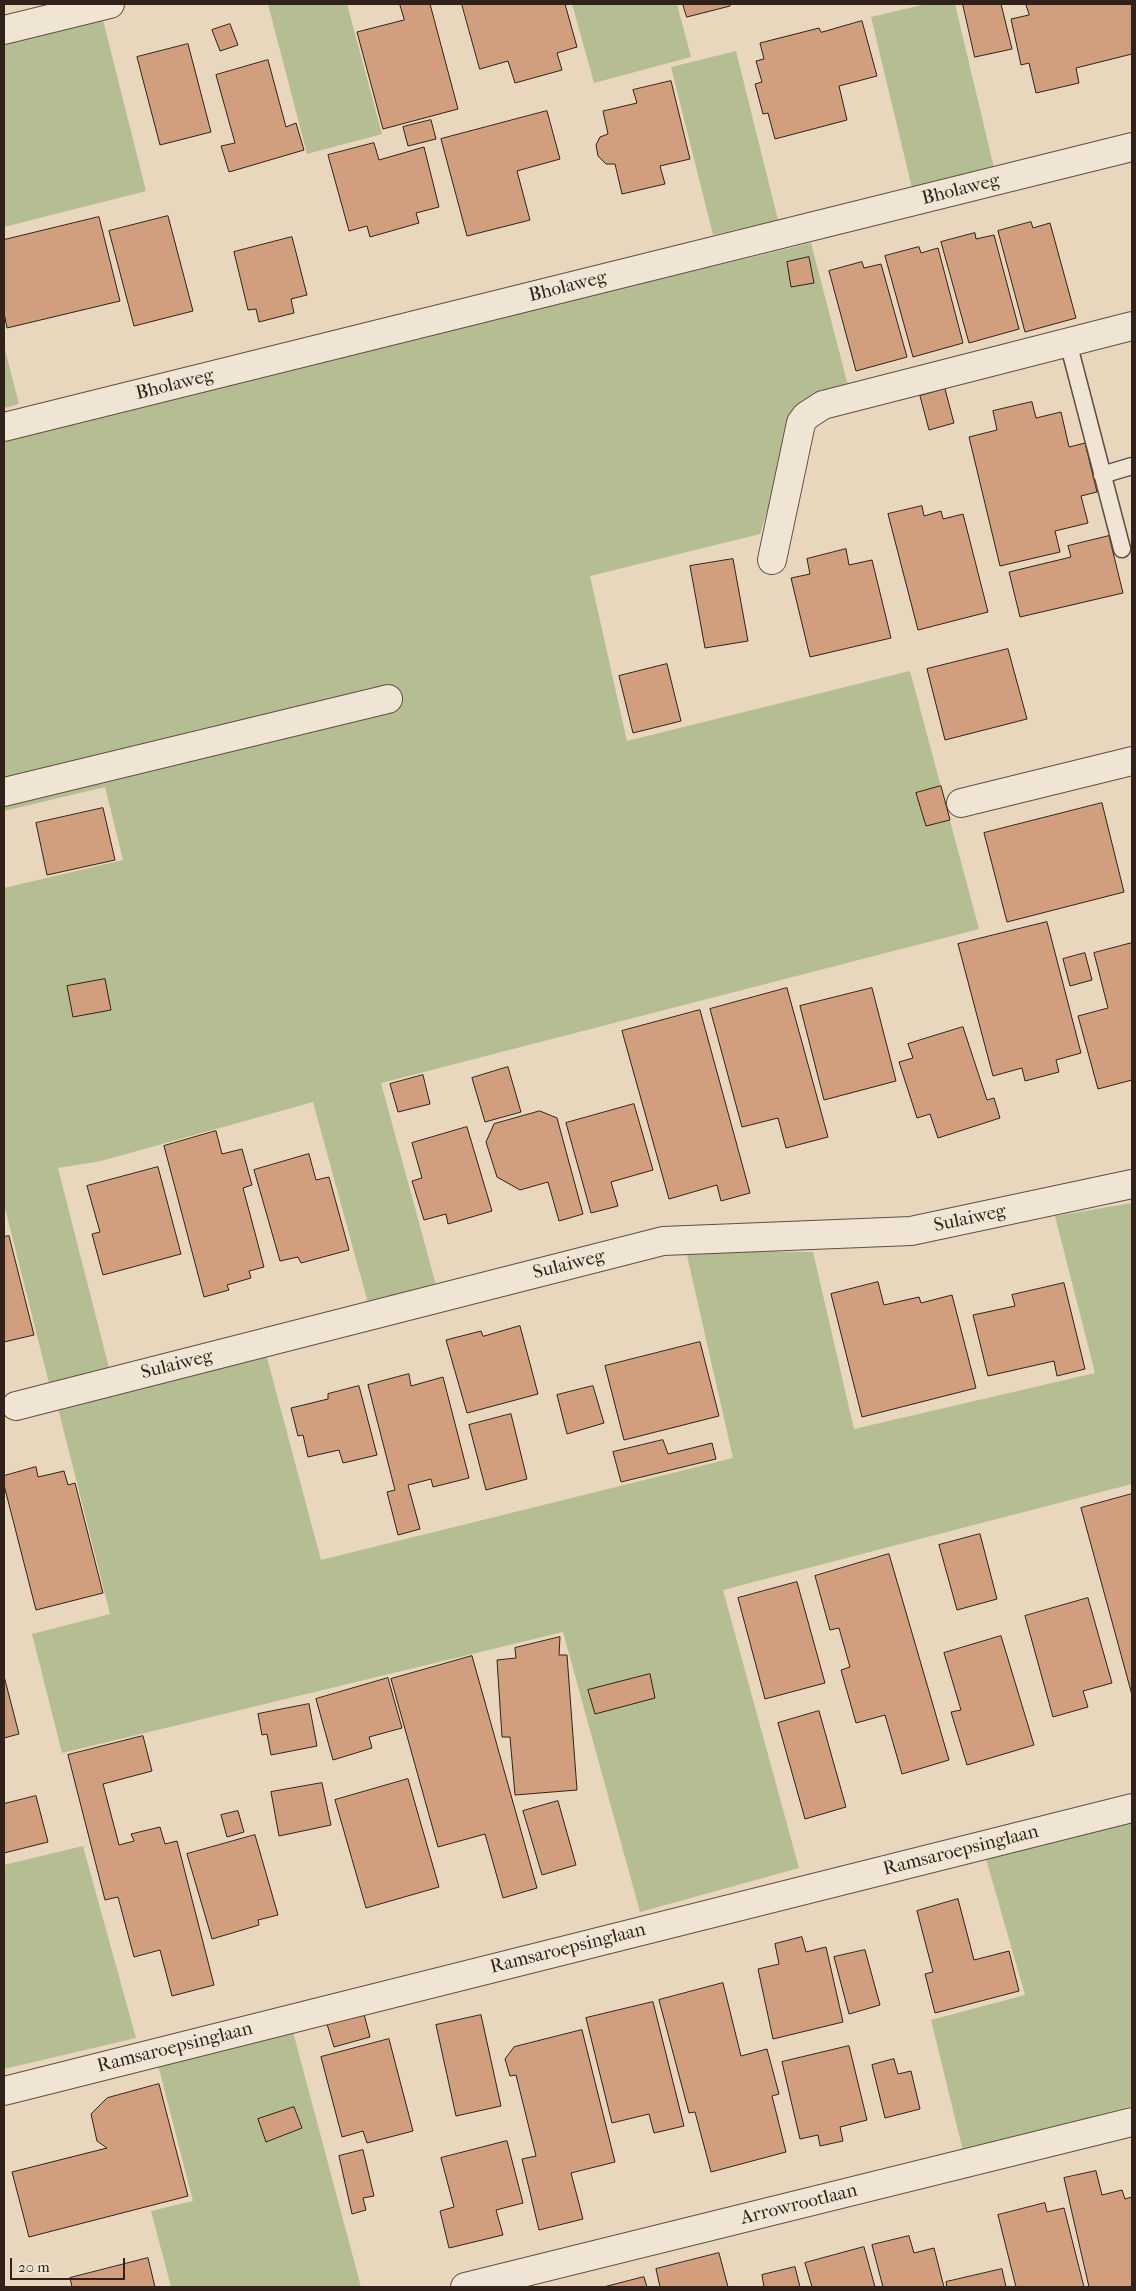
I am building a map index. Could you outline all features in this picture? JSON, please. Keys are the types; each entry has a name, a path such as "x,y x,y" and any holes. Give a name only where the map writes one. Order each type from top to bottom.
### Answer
{"street":[{"path":"4,30 110,4"},
{"name":"Bholaweg","path":"4,427 1132,147"},
{"path":"772,560 801,423 810,413 823,406 1132,326"},
{"path":"4,792 388,699"},
{"path":"961,803 1132,761"},
{"name":"Sulaiweg","path":"16,1406 663,1241 911,1231 1132,1184"},
{"name":"Ramsaroepsinglaan","path":"4,2091 1132,1808"},
{"name":"Arrowrootlaan","path":"466,2287 1132,2122"}],"lane":[{"path":"1068,342 1122,549"},
{"path":"1102,475 1132,466"}],"green space":[{"path":"268,4 347,4 382,134 307,154"},
{"path":"572,4 677,4 691,57 594,83"},
{"path":"926,4 955,4 994,168 912,188 871,17"},
{"path":"102,16 146,191 4,227 4,40"},
{"path":"736,51 778,220 713,235 671,67"},
{"path":"811,243 851,397 799,409 760,534 590,576 627,741 910,671 979,929 381,1083 436,1285 368,1303 313,1102 101,1161 58,1168 109,1368 49,1383 4,1204 4,888 123,860 105,787 4,811 4,436"},
{"path":"4,346 19,404 4,408"},
{"path":"1132,1203 1132,1484 723,1590 799,1868 640,1912 563,1632 62,1753 32,1634 110,1614 58,1408 266,1354 321,1560 733,1458 686,1251 813,1252 854,1429 1095,1373 1055,1216"},
{"path":"1132,1821 1132,2106 963,2151 931,2020 1025,1995 986,1859"},
{"path":"83,1846 136,2038 4,2069 4,1865"},
{"path":"292,2028 361,2287 171,2287 151,2211 193,2201 157,2061"}],"building":[{"path":"400,4 430,4 458,109 383,129 357,32 404,20"},
{"path":"462,4 565,4 577,47 557,53 562,70 515,83 508,61 480,69"},
{"path":"683,4 730,4 730,6 687,17"},
{"path":"963,4 1001,4 1012,49 975,57"},
{"path":"1026,4 1132,4 1132,54 1076,68 1079,83 1036,93 1029,63 1021,65 1011,19 1029,15"},
{"path":"862,21 877,76 839,86 847,120 775,139 768,113 763,114 755,84 762,82 756,61 764,59 760,43 819,28 821,32"},
{"path":"230,24 238,45 220,51 212,30"},
{"path":"188,44 211,132 160,145 137,57"},
{"path":"268,60 286,127 296,123 304,150 229,172 221,146 235,143 216,75"},
{"path":"671,81 690,159 660,166 665,184 622,194 615,164 606,164 598,156 596,145 600,137 608,134 603,111 637,103 633,90"},
{"path":"547,111 560,159 517,171 530,220 467,236 441,139"},
{"path":"431,120 436,139 408,146 403,127"},
{"path":"374,143 379,160 424,147 439,207 416,213 419,223 370,237 367,226 349,231 328,155"},
{"path":"168,216 193,311 134,326 109,231"},
{"path":"99,217 120,301 7,328 4,313 4,240"},
{"path":"1031,222 1033,228 1050,223 1076,318 1025,332 998,231"},
{"path":"975,233 976,239 994,235 1019,329 969,343 941,242"},
{"path":"292,237 307,295 291,299 294,313 259,322 256,309 248,310 234,252"},
{"path":"919,247 921,253 938,248 963,343 913,357 885,256"},
{"path":"809,257 814,283 791,287 787,262"},
{"path":"862,262 864,268 881,264 907,357 856,371 829,271"},
{"path":"945,389 954,423 929,430 920,396"},
{"path":"1032,402 1036,418 1061,412 1069,447 1085,443 1097,492 1081,496 1088,523 1055,531 1060,552 1000,566 969,437 997,430 993,411"},
{"path":"922,506 924,516 941,511 943,519 963,514 988,612 918,630 888,514"},
{"path":"1109,536 1123,593 1020,617 1009,572 1071,557 1068,546"},
{"path":"846,549 849,565 872,560 891,638 810,657 791,578 810,574 807,559"},
{"path":"733,559 748,641 705,648 690,566"},
{"path":"1008,649 1027,719 945,740 927,669"},
{"path":"667,664 681,721 633,733 619,676"},
{"path":"941,786 950,820 926,826 916,793"},
{"path":"1102,803 1124,892 1007,922 984,833"},
{"path":"103,808 115,860 47,875 36,823"},
{"path":"1047,922 1081,1053 1056,1060 1059,1072 1025,1081 1022,1068 993,1076 958,944"},
{"path":"1132,943 1132,1080 1098,1089 1078,1016 1108,1008 1094,953"},
{"path":"1085,953 1092,980 1070,986 1063,959"},
{"path":"105,979 111,1010 73,1017 67,986"},
{"path":"787,988 828,1137 786,1148 778,1118 742,1127 710,1009"},
{"path":"872,988 896,1081 824,1100 800,1006"},
{"path":"700,1010 750,1193 721,1201 717,1185 669,1199 622,1031"},
{"path":"963,1027 987,1100 994,1098 1000,1118 938,1138 930,1114 917,1118 899,1062 913,1058 908,1044"},
{"path":"508,1067 521,1112 485,1122 472,1078"},
{"path":"423,1075 430,1104 398,1112 390,1084"},
{"path":"634,1104 653,1170 611,1182 618,1206 591,1213 566,1123"},
{"path":"540,1111 557,1118 583,1214 559,1221 548,1182 520,1190 497,1177 486,1142 494,1124"},
{"path":"467,1127 492,1211 448,1224 446,1214 424,1220 412,1181 422,1178 412,1143"},
{"path":"216,1131 222,1154 242,1149 252,1185 243,1188 264,1267 249,1271 251,1278 227,1285 229,1290 204,1297 164,1146"},
{"path":"309,1154 316,1180 329,1177 349,1250 301,1263 298,1257 280,1261 254,1170"},
{"path":"158,1167 181,1254 103,1275 92,1234 100,1232 87,1186"},
{"path":"9,1236 34,1335 4,1342 4,1237"},
{"path":"878,1282 884,1305 919,1297 921,1303 952,1295 976,1388 862,1417 831,1294"},
{"path":"1064,1283 1085,1369 1057,1376 1054,1361 988,1376 973,1315 1015,1306 1012,1295"},
{"path":"520,1326 538,1394 467,1413 446,1340 481,1331 483,1336"},
{"path":"700,1342 719,1416 624,1440 605,1366"},
{"path":"409,1374 411,1386 443,1377 469,1478 433,1487 431,1479 408,1485 420,1529 398,1535 387,1492 395,1490 368,1385"},
{"path":"359,1386 377,1455 343,1463 339,1450 308,1457 303,1435 298,1436 291,1408 328,1399 328,1394"},
{"path":"593,1386 604,1423 567,1434 557,1395"},
{"path":"511,1414 527,1479 486,1490 469,1425"},
{"path":"663,1440 668,1454 712,1443 716,1459 621,1482 613,1452"},
{"path":"36,1467 38,1477 64,1471 68,1485 75,1483 103,1593 36,1610 4,1485 4,1476"},
{"path":"1132,1494 1132,1695 1081,1508"},
{"path":"980,1534 997,1599 957,1610 939,1545"},
{"path":"889,1554 949,1760 902,1774 885,1715 856,1723 841,1670 850,1667 839,1628 830,1630 815,1576"},
{"path":"797,1582 825,1683 765,1699 738,1598"},
{"path":"1088,1598 1112,1683 1083,1691 1088,1707 1053,1717 1025,1616"},
{"path":"1001,1636 1034,1745 967,1765 951,1712 961,1710 944,1653"},
{"path":"560,1637 559,1655 567,1655 577,1790 515,1795 510,1737 502,1737 497,1660 516,1658 515,1648"},
{"path":"472,1656 537,1888 503,1898 485,1834 438,1847 391,1679"},
{"path":"650,1674 655,1698 595,1714 588,1690"},
{"path":"4,1676 19,1734 4,1738"},
{"path":"388,1678 402,1728 369,1737 372,1748 333,1760 316,1699"},
{"path":"309,1704 317,1746 271,1755 267,1734 262,1735 258,1714"},
{"path":"819,1711 846,1807 805,1819 778,1723"},
{"path":"143,1736 152,1771 103,1784 119,1845 134,1841 131,1834 160,1827 165,1844 177,1841 214,1985 172,1996 160,1950 134,1957 118,1897 105,1900 68,1755"},
{"path":"408,1779 439,1887 366,1908 335,1800"},
{"path":"322,1783 331,1825 279,1836 271,1792"},
{"path":"36,1796 48,1842 4,1853 4,1804"},
{"path":"558,1801 576,1865 542,1875 523,1811"},
{"path":"238,1811 244,1832 227,1837 221,1815"},
{"path":"255,1835 278,1915 258,1920 259,1925 212,1939 187,1854"},
{"path":"958,1899 974,1960 1009,1951 1019,1991 935,2013 925,1974 933,1972 917,1911"},
{"path":"802,1937 806,1952 826,1947 843,2022 773,2039 758,1969 779,1964 775,1944"},
{"path":"865,1950 880,2005 849,2014 834,1957"},
{"path":"723,1983 741,2056 767,2049 779,2094 772,2096 786,2152 711,2172 695,2112 689,2113 659,2000"},
{"path":"653,2002 684,2126 654,2133 649,2114 612,2123 586,2018"},
{"path":"364,2014 370,2037 334,2047 327,2024"},
{"path":"481,2015 501,2106 456,2116 436,2025"},
{"path":"582,2030 615,2162 571,2173 583,2219 539,2230 522,2159 536,2156 516,2075 510,2076 505,2059 514,2047"},
{"path":"389,2039 413,2131 367,2143 363,2131 342,2137 321,2057"},
{"path":"849,2046 867,2120 840,2127 843,2141 820,2146 818,2135 800,2139 782,2062"},
{"path":"894,2059 898,2074 911,2071 920,2109 885,2118 872,2065"},
{"path":"159,2084 188,2196 29,2237 12,2172 107,2148 97,2141 91,2114 107,2098"},
{"path":"294,2107 302,2128 266,2142 258,2119"},
{"path":"507,2141 523,2203 496,2210 503,2235 449,2248 440,2211 454,2207 441,2158"},
{"path":"363,2150 374,2196 363,2198 366,2210 352,2214 339,2156"},
{"path":"1096,2171 1102,2195 1122,2190 1125,2199 1132,2197 1132,2287 1089,2287 1064,2178"},
{"path":"1045,2203 1047,2212 1064,2208 1084,2287 1016,2287 998,2215"},
{"path":"909,2236 914,2253 934,2248 944,2287 883,2287 872,2245"},
{"path":"864,2247 875,2287 812,2287 805,2263"},
{"path":"719,2253 728,2287 660,2287 656,2269"},
{"path":"148,2258 155,2287 72,2287 70,2278"},
{"path":"795,2267 800,2287 764,2287 762,2275"},
{"path":"1002,2269 1006,2287 947,2287 946,2282"},
{"path":"644,2277 647,2287 604,2287"}]}
